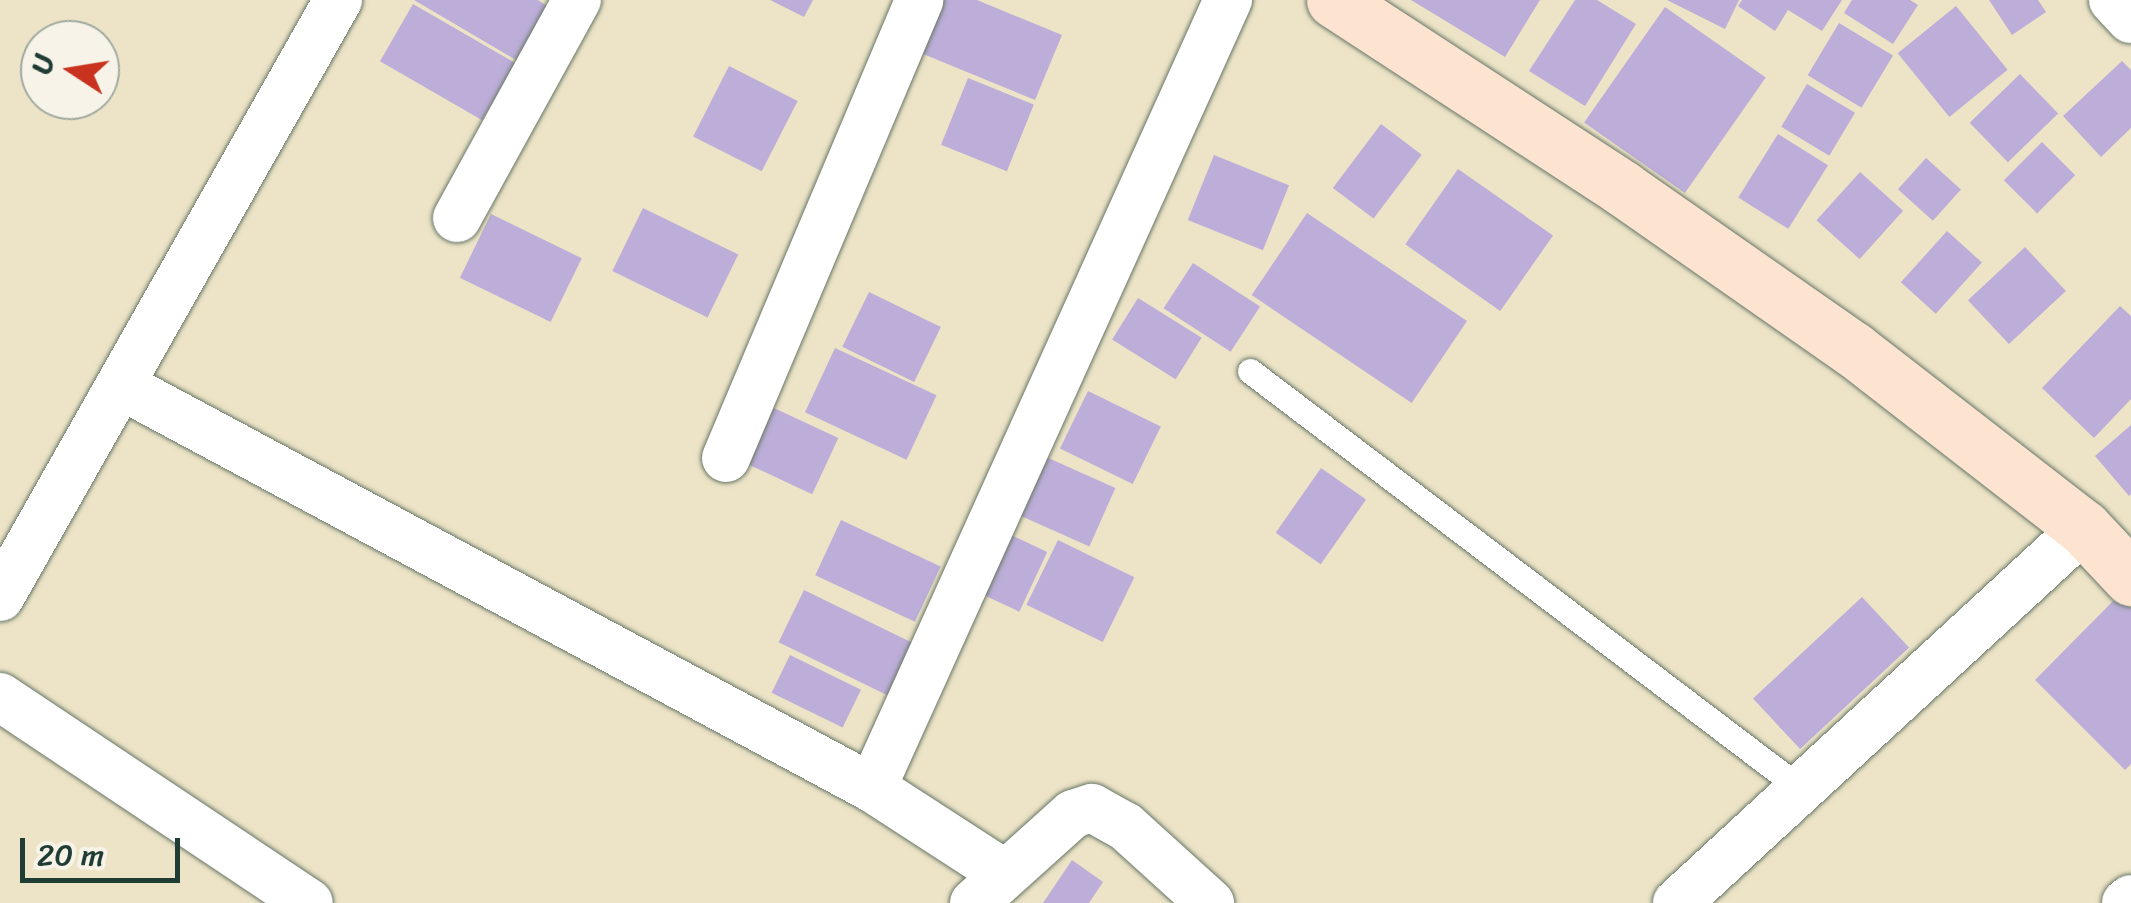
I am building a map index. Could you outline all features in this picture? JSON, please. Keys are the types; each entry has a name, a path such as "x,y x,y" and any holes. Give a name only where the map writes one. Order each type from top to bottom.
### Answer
{"street":[{"path":"0,597 338,0"},
{"path":"457,218 578,0"},
{"path":"726,458 919,0"},
{"path":"872,788 1228,0"},
{"path":"2114,0 2131,19"},
{"path":"1351,5 1853,349 2084,528 2131,578"},
{"path":"122,386 872,788 989,888 1072,814 1092,808 1125,826 1210,903"},
{"path":"1677,903 1804,791 2084,528"},
{"path":"0,697 309,903"}],"lane":[{"path":"1250,372 1804,791"}],"building":[{"path":"414,0 538,0 547,6 516,60"},
{"path":"770,0 813,0 804,17"},
{"path":"931,0 977,0 1062,35 1035,100 911,49"},
{"path":"1411,0 1540,0 1505,57"},
{"path":"1575,0 1597,0 1636,24 1585,106 1529,71"},
{"path":"1667,0 1739,0 1725,29"},
{"path":"1742,0 1842,0 1822,31 1788,10 1775,31 1738,6"},
{"path":"1852,0 1910,0 1918,5 1893,44 1844,13"},
{"path":"1989,0 2038,0 2046,12 2012,35"},
{"path":"413,4 515,63 482,120 380,61"},
{"path":"1956,6 2008,70 1949,117 1898,53"},
{"path":"1665,7 1766,78 1685,193 1584,123"},
{"path":"1839,23 1893,55 1862,108 1808,75"},
{"path":"2122,61 2131,70 2131,128 2101,157 2063,116"},
{"path":"729,66 798,101 762,171 693,136"},
{"path":"2020,74 2058,114 2008,162 1970,123"},
{"path":"968,78 1034,105 1007,171 941,145"},
{"path":"1807,84 1855,113 1829,156 1781,127"},
{"path":"1381,124 1422,155 1374,219 1333,188"},
{"path":"1778,134 1828,165 1788,229 1738,198"},
{"path":"2042,142 2075,175 2037,213 2004,180"},
{"path":"1214,155 1289,185 1263,250 1188,220"},
{"path":"1926,158 1961,189 1933,221 1898,189"},
{"path":"1458,169 1553,236 1500,311 1405,244"},
{"path":"1860,172 1903,211 1860,259 1817,220"},
{"path":"643,208 738,254 708,317 612,271"},
{"path":"1307,213 1467,321 1412,403 1252,295"},
{"path":"491,214 582,258 551,322 460,278"},
{"path":"1947,231 1982,262 1936,314 1901,282"},
{"path":"2025,247 2066,291 2009,344 1968,300"},
{"path":"1193,263 1260,307 1231,352 1164,308"},
{"path":"869,292 941,327 914,382 842,347"},
{"path":"1138,298 1202,338 1176,379 1112,340"},
{"path":"2120,306 2131,316 2131,399 2094,438 2042,388"},
{"path":"835,348 937,395 907,460 805,412"},
{"path":"1088,391 1161,427 1133,484 1060,449"},
{"path":"774,408 838,438 812,494 748,464"},
{"path":"2131,425 2131,494 2129,496 2095,456"},
{"path":"1046,457 1115,488 1089,546 1020,515"},
{"path":"1321,468 1366,500 1321,564 1276,533"},
{"path":"841,520 941,566 915,622 815,575"},
{"path":"1011,535 1047,552 1019,612 983,595"},
{"path":"1058,540 1134,577 1103,642 1026,605"},
{"path":"804,590 913,643 887,695 779,642"},
{"path":"2119,595 2131,608 2131,764 2125,770 2035,680"},
{"path":"1862,597 1909,647 1800,749 1753,699"},
{"path":"790,655 861,690 843,727 772,693"},
{"path":"1072,860 1103,882 1089,903 1043,903"}]}
